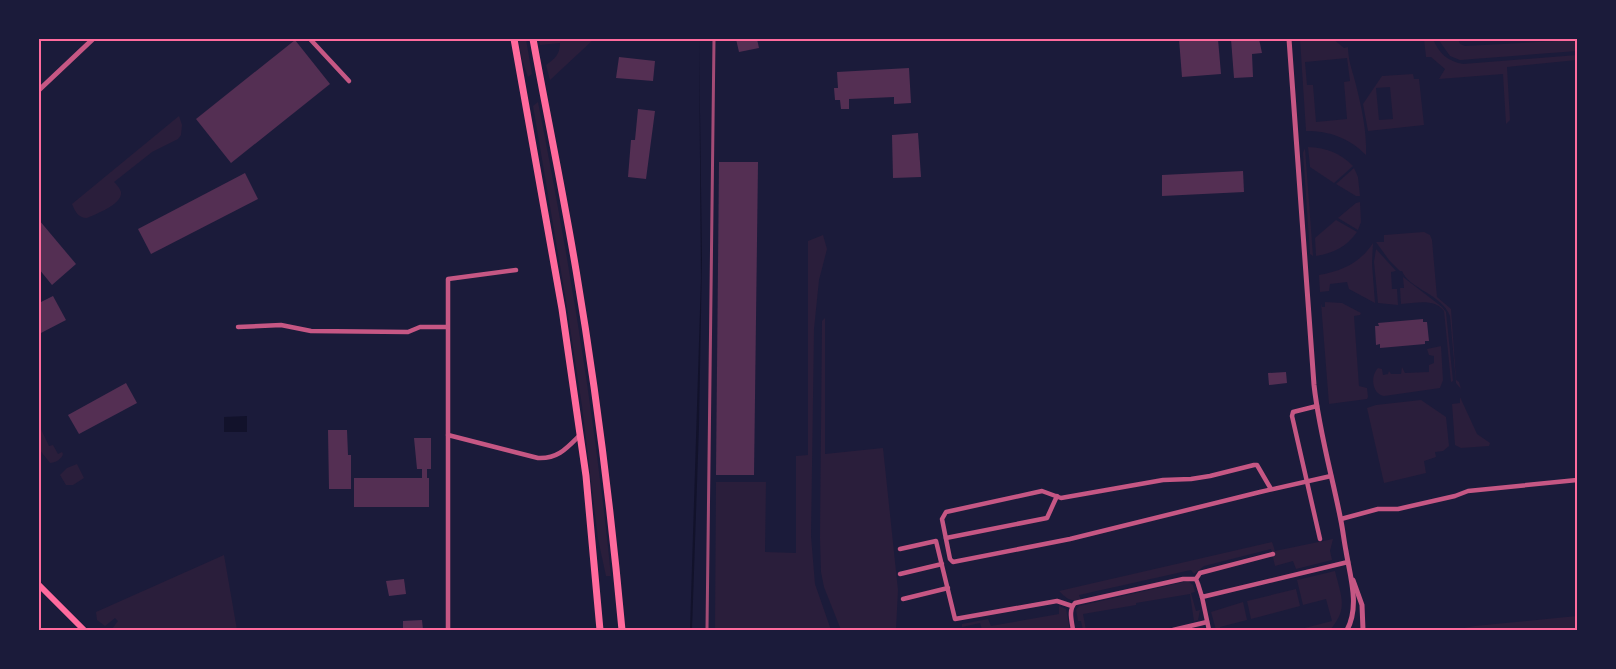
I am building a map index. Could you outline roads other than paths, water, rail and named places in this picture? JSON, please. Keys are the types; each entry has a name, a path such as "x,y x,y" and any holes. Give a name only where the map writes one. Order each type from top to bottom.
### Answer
{"main road":[{"path":"514,39 562,309 587,486 600,630"},
{"path":"533,39 576,268 597,403 622,630"},
{"path":"39,585 84,630"}],"street":[{"path":"39,90 93,39"},
{"path":"310,39 349,80"},
{"path":"1289,39 1317,406 1341,519 1350,572 1353,605 1351,622 1347,630"},
{"path":"448,630 448,279 516,270"},
{"path":"238,327 281,325 311,331 408,332 420,327 447,327"},
{"path":"1317,406 1297,410 1293,412 1292,416 1320,539"},
{"path":"448,435 538,458 557,456 580,435"},
{"path":"1271,489 1261,469 1255,465 1210,476 1163,480 1061,498 1042,491 946,512 942,518 950,559 954,562 1070,539 1331,476"},
{"path":"1341,519 1378,509 1398,510 1468,491 1577,480"},
{"path":"946,538 1047,518 1057,496"},
{"path":"900,549 936,541 955,619 1056,601 1074,605 1183,579 1196,579 1203,571 1272,554"},
{"path":"1202,597 1348,562"},
{"path":"900,574 942,564"},
{"path":"1350,572 1362,605 1363,630"},
{"path":"1196,579 1209,630"},
{"path":"903,598 948,588"},
{"path":"1073,630 1070,611 1074,605"},
{"path":"1173,630 1207,622"}],"railway":[{"path":"707,630 714,39"}]}
